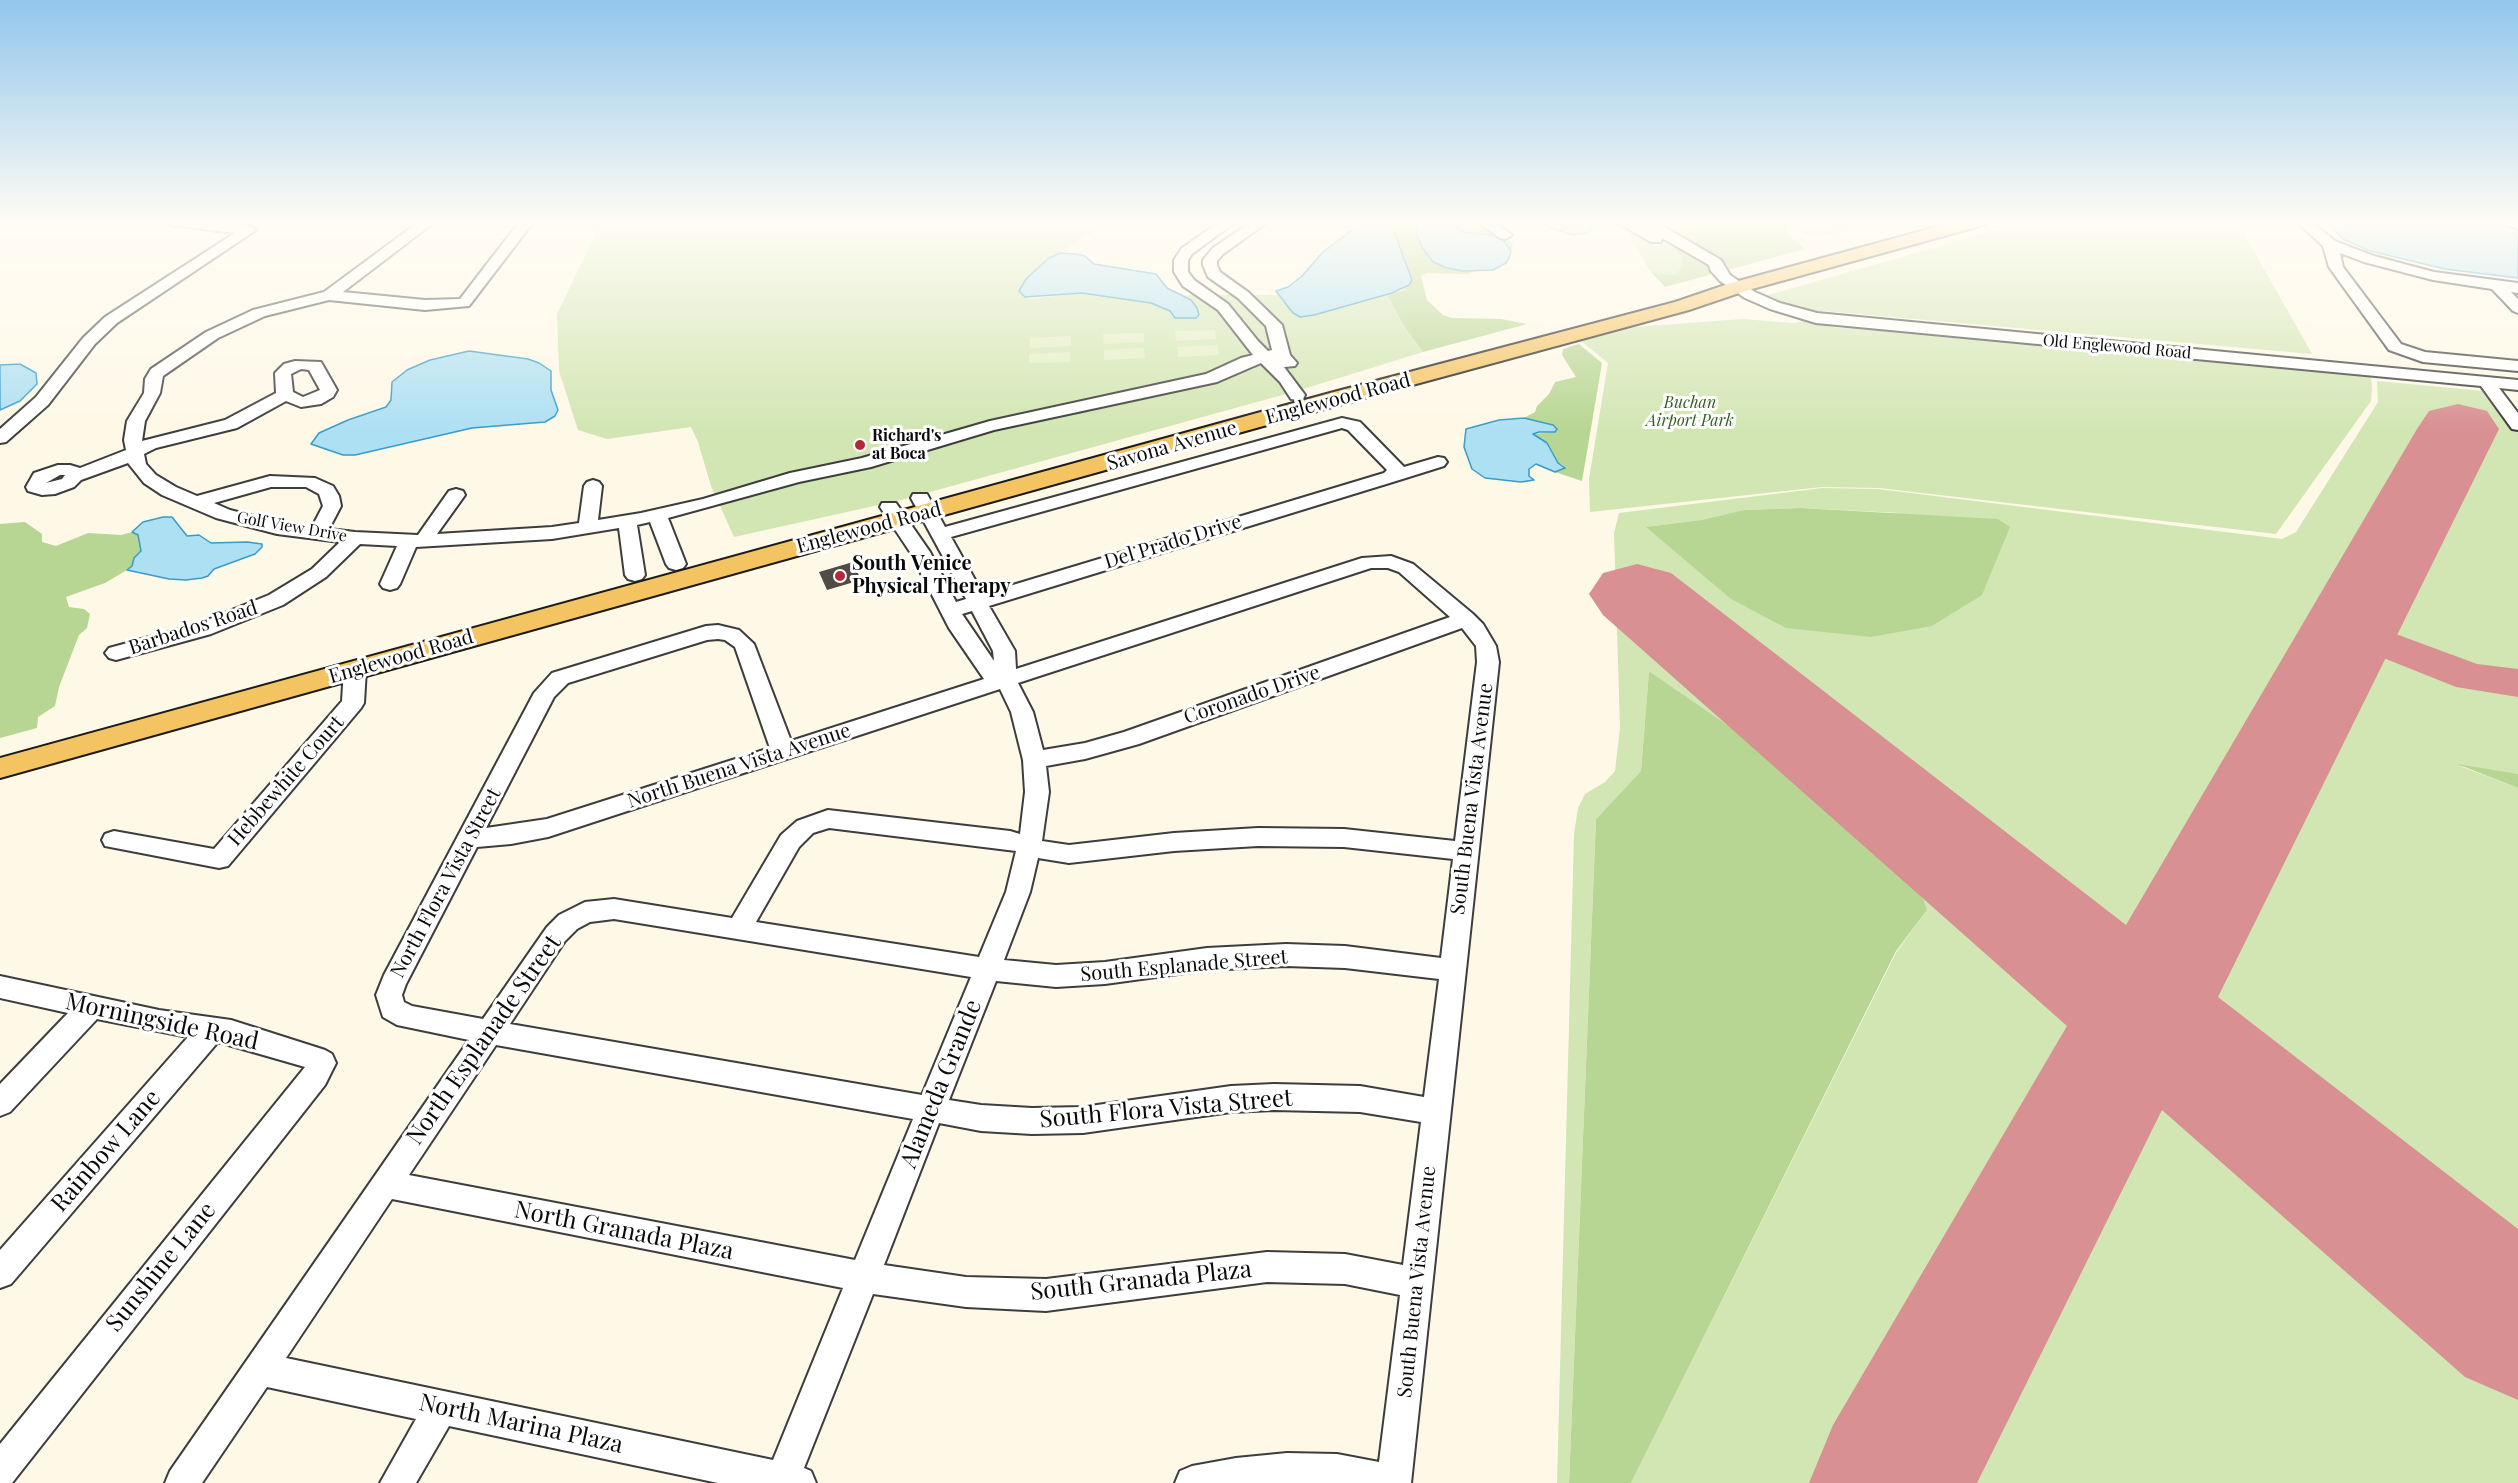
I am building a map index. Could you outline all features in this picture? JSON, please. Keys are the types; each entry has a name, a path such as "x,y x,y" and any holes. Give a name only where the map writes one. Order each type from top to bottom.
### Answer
{"main road":[{"name":"Englewood Road","path":"925,505 1304,393 1685,290"},
{"name":"Englewood Road","path":"0,749 657,573 1203,436 1682,306 1708,290"},
{"path":"1203,436 1217,426 1299,404 1310,397 1304,393"},
{"name":"Englewood Road","path":"0,768 355,669 657,573"}],"street":[{"path":"0,438 42,401 89,341 111,320 153,290"},
{"path":"329,295 335,290"},
{"path":"134,451 136,421 152,393 153,379 164,368 212,335 260,313 329,295 425,305 464,303 476,290"},
{"path":"1199,290 1223,307 1242,331 1276,355"},
{"path":"1234,290 1261,311 1274,325 1276,355 1287,379 1304,393"},
{"name":"Old Englewood Road","path":"1747,290 1775,306 1827,320 2518,385"},
{"path":"2353,290 2395,346 2423,357 2518,366"},
{"path":"2502,290 2518,308"},
{"path":"1261,311 1274,315 1283,322 1290,336 1288,346 1276,355"},
{"path":"1242,331 1274,325"},
{"name":"Golf View Drive","path":"134,451 137,465 150,479 169,491 249,522 355,538 416,541 501,537 588,527 657,515 708,503 796,477 866,463 990,426 1211,378 1232,367 1276,355"},
{"path":"2486,382 2518,425"},
{"path":"75,476 119,460 150,444 231,424 285,395"},
{"name":"Savona Avenue","path":"940,534 1333,424 1354,426 1395,466 1393,475"},
{"name":"Del Prado Drive","path":"950,610 1438,462"},
{"path":"195,503 270,481 309,482 326,490 332,506 317,533"},
{"path":"588,527 593,486"},
{"path":"390,584 416,541 456,495"},
{"path":"893,513 920,552 960,628 992,674 1006,680 1004,651 925,505"},
{"path":"627,521 631,548 657,573 667,539 657,515"},
{"name":"Barbados Road","path":"116,653 204,629 276,600 319,573 355,538"},
{"path":"631,548 643,542 667,539"},
{"name":"South Buena Vista Avenue","path":"1006,680 1374,561 1390,562 1407,568 1481,635 1486,646 1488,662 1394,1483"},
{"name":"Coronado Drive","path":"1034,760 1085,751 1131,738 1466,619"},
{"name":"North Flora Vista Street","path":"783,751 742,642 728,634 706,633 574,672 553,684 545,693 393,983 389,1000 393,1009 400,1015 931,1110"},
{"name":"Hebbewhite Court","path":"114,840 219,859 353,704 355,669"},
{"name":"North Buena Vista Avenue","path":"470,838 511,835 548,828 1006,680"},
{"name":"Alameda Grande","path":"791,1481 864,1277 1018,892 1031,846 1037,792 1034,760 1022,712 1006,680"},
{"path":"739,928 790,841 805,827 834,818 1010,840 1045,851 1078,854 1207,839 1309,837 1384,841 1466,851"},
{"name":"North Esplanade Street","path":"182,1483 556,934 568,922 585,912 608,908 987,969"},
{"name":"South Esplanade Street","path":"987,969 1056,976 1079,975 1207,959 1286,955 1345,957 1452,970"},
{"name":"Morningside Road","path":"0,987 90,1008 231,1032 315,1058 322,1063"},
{"path":"0,1103 90,1008"},
{"name":"Rainbow Lane","path":"0,1273 212,1029"},
{"name":"Sunshine Lane","path":"0,1471 315,1076 322,1063"},
{"name":"South Flora Vista Street","path":"931,1110 1008,1120 1058,1121 1111,1117 1231,1099 1284,1097 1360,1099 1436,1112"},
{"name":"North Granada Plaza","path":"385,1184 864,1277"},
{"name":"South Granada Plaza","path":"864,1277 945,1290 1023,1295 1070,1293 1267,1267 1345,1269 1418,1283"},
{"name":"North Marina Plaza","path":"260,1369 791,1481"},
{"path":"397,1483 442,1406"},
{"path":"1192,1483 1236,1475 1287,1470 1337,1471 1394,1483"}],"green space":[{"path":"569,290 1027,290 1028,299 1082,293 1151,303 1170,311 1175,318 1184,319 1196,318 1191,300 1182,296 1278,295 1292,312 1305,317 1387,295 1404,326 1423,352 1297,391 901,500 734,537 711,486 698,442 691,427 607,439 578,430 559,371 557,314"},
{"path":"1403,290 1425,290 1427,300 1443,315 1452,318 1501,319 1527,324 1423,352 1404,326 1387,295"},
{"path":"1785,290 2276,290 2312,354 1824,311 1802,311 1761,297"},
{"name":"Buchan Airport Park","path":"1743,319 1793,323 1805,321 1838,328 1895,330 2371,375 2371,401 2276,534 1879,488 1822,487 1590,512 1589,479 1608,363 1581,341 1634,327"},
{"path":"1215,330 1216,339 1176,341 1175,331"},
{"path":"1144,333 1144,342 1104,344 1103,334"},
{"path":"1071,336 1071,346 1030,348 1030,338"},
{"path":"1579,344 1602,363 1582,481 1555,472 1561,470 1563,465 1558,464 1547,443 1533,434 1555,432 1545,424 1524,418 1535,412 1555,382 1576,377 1562,355 1563,349"},
{"path":"1217,345 1219,355 1178,357 1177,347"},
{"path":"1144,348 1145,358 1104,360 1104,350"},
{"path":"1070,352 1070,362 1029,363 1029,354"},
{"path":"2377,381 2484,391 2518,433 2518,774 2460,766 2518,788 2518,1483 1631,1483 1897,951 1927,910 1911,859 1742,735 1649,671 1641,771 1596,819 1569,1483 1557,1483 1574,834 1578,808 1585,794 1605,782 1615,771 1620,728 1614,533 1619,513 1823,488 1878,489 2282,539 2296,532 2378,402","holes":["1801,508 1900,513 1647,527 1701,520 1744,510"]},
{"path":"1801,508 1998,519 2010,527 1982,595 1932,626 1871,637 1786,628 1731,599 1646,527 1701,520 1744,510"},
{"path":"25,522 42,534 42,542 56,546 88,533 121,535 132,532 138,535 141,551 127,570 105,583 66,597 69,607 84,609 90,614 87,628 79,635 59,687 55,706 38,717 37,728 0,738 0,524"},
{"path":"1649,671 1742,735 1911,859 1927,910 1896,951 1631,1483 1569,1483 1596,819 1641,771"},
{"path":"2457,764 2518,774 2518,788"}],"water":[{"path":"1171,290 1191,300 1199,315 1196,318 1175,318 1170,311 1151,303 1082,293 1025,297 1019,291"},
{"path":"1398,290 1300,317 1292,312 1276,291"},
{"path":"469,351 528,359 551,371 551,390 558,410 555,416 545,422 472,428 355,455 343,455 311,444 319,433 386,407 391,400 392,382 407,370 430,360"},
{"path":"20,364 36,373 37,384 20,401 0,410 0,365"},
{"path":"1524,418 1553,425 1557,429 1555,432 1533,434 1547,443 1558,463 1565,468 1555,472 1536,464 1529,469 1529,476 1534,480 1521,482 1485,478 1472,469 1464,447 1466,429 1499,420"},
{"path":"172,517 187,536 199,535 211,543 247,542 262,544 262,547 255,554 214,569 208,576 202,578 169,579 127,570 141,551 138,535 132,532 143,522"}],"building":[{"name":"South Venice Physical Therapy","path":"853,562 861,580 827,590 819,572"}],"taxiway":[{"path":"2350,630 2471,677 2518,683"}],"runway":[{"path":"2143,1014 2458,429"},
{"path":"1637,594 2143,1014"},
{"path":"1891,1483 2143,1014"},
{"path":"2143,1014 2518,1324"}],"place":[{"name":"Richard's at Boca","path":"860,445"},
{"name":"South Venice Physical Therapy","path":"840,576"}]}
